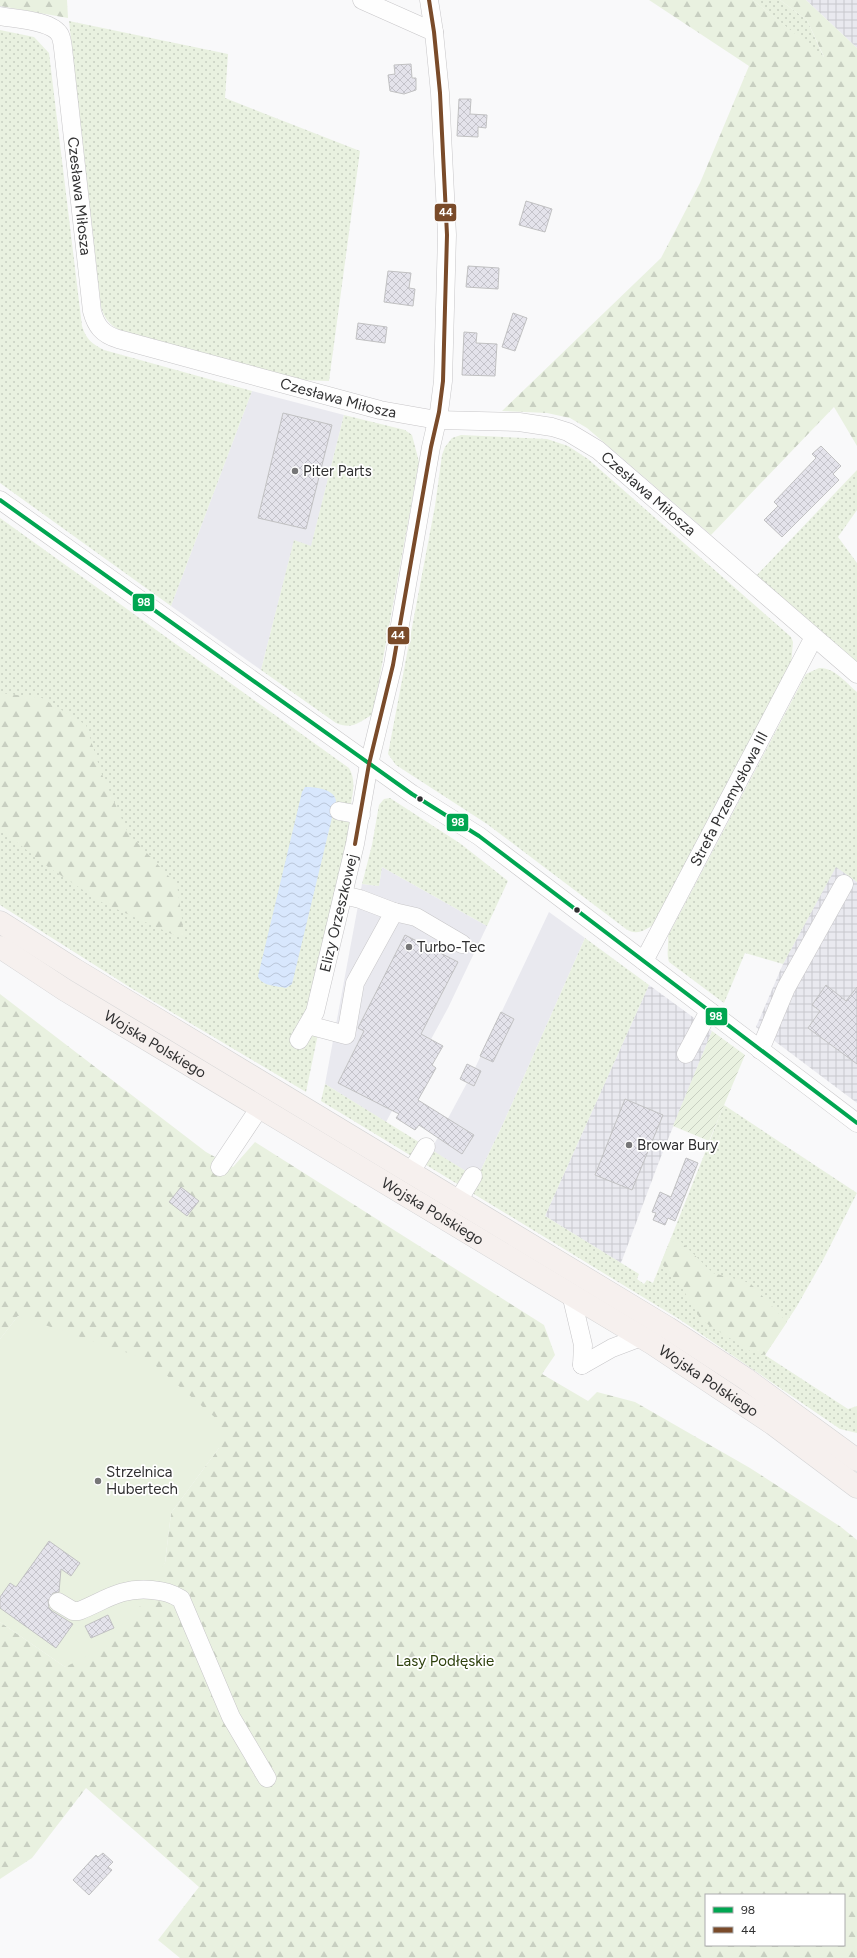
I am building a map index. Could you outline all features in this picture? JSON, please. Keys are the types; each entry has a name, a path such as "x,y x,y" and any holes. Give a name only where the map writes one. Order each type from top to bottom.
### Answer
{"main road":[{"name":"Wojska Polskiego","path":"0,922 80,973 411,1172 693,1345 853,1452"},
{"name":"Wojska Polskiego","path":"0,947 72,994 641,1337 773,1424 857,1487"}],"street":[{"path":"362,0 434,32"},
{"name":"Elizy Orzeszkowej","path":"394,912 355,983 346,1035 303,1032 315,1012 355,844 369,764 393,665 443,381 447,234 440,93 434,32 429,0"},
{"name":"Czesława Miłosza","path":"0,16 44,24 56,30 60,36 64,57 92,310 95,321 100,329 109,336 361,406 437,420 537,424 568,432 598,450 857,674"},
{"path":"0,500 369,764 412,794 479,836 857,1123"},
{"name":"Strefa Przemysłowa III","path":"644,961 814,637"},
{"path":"339,811 361,815"},
{"path":"760,1050 786,988 844,884"},
{"path":"343,895 360,899 394,912 416,917 462,944"},
{"path":"686,1054 709,1011"},
{"path":"220,1167 260,1106"},
{"path":"411,1172 426,1147"},
{"path":"458,1201 473,1176"},
{"path":"571,1294 583,1345 582,1365 612,1348 641,1337"},
{"path":"58,1602 73,1611 79,1611 116,1593 140,1589 169,1592 181,1599 231,1717 267,1778"}],"shaded area":[{"path":"806,0 857,0 857,48"},
{"path":"252,391 344,415 311,547 294,541 261,670 171,606"},
{"path":"836,866 857,882 857,1103 756,1027 783,964"},
{"name":"Turbo-Tec","path":"382,867 487,926 448,1008 386,1122 325,1084 362,884 379,886"},
{"path":"549,912 585,938 503,1124 477,1178 431,1150 475,1068"},
{"path":"649,985 712,1031 660,1159 621,1263 545,1216"}],"green space":[{"path":"0,0 67,0 68,18 0,6"},
{"path":"649,0 753,0 824,57 807,20 780,0 806,0 857,48 857,446 834,407 711,535 587,428 570,418 547,413 502,411 661,258 700,183 749,66"},
{"path":"753,0 780,0 807,20 824,58"},
{"path":"69,21 228,54 225,98 360,151 329,381 297,380 124,332 115,328 104,316 101,307"},
{"path":"0,30 34,37 49,53 82,326 88,338 96,346 104,350 252,391 171,606 0,483"},
{"path":"344,415 405,430 412,435 419,462 373,714 356,724 347,726 336,723 261,670 294,540 311,546"},
{"path":"461,435 547,439 568,446 588,459 791,637 793,642 791,665 655,924 641,931 634,932 626,929 487,824 396,765 388,754 435,506 442,455 445,447 452,438"},
{"path":"857,470 857,510 838,537 857,563 857,664 756,576"},
{"path":"0,518 349,768 353,777 351,804 341,803 357,823 347,893 306,1092 131,988 0,905"},
{"path":"819,668 824,668 835,673 857,692 857,882 836,867 783,964 745,953 724,1003 669,962 668,936 806,674"},
{"path":"0,693 42,698 86,725 101,772 128,833 177,885 185,940 103,903 48,867 0,829"},
{"path":"390,798 461,844 508,881 487,926 382,867 379,886 362,884 372,845 379,805 384,799"},
{"path":"585,938 649,985 545,1216 639,1274 637,1279 644,1284 647,1280 653,1283 724,1105 857,1193 823,1260 797,1306 765,1355 848,1409 857,1406 857,1433 840,1429 679,1319 321,1101 325,1084 477,1178 503,1124"},
{"name":"Lasy Podłęskie","path":"0,994 206,1152 233,1167 255,1142 544,1325 555,1355 542,1374 588,1401 597,1392 635,1402 750,1468 841,1527 857,1540 857,1958 180,1958 158,1940 199,1887 86,1788 32,1858 0,1879 0,1622 65,1667 165,1563 171,1513 219,1448 18,1316 0,1339"},
{"path":"712,1031 745,1055 709,1141 673,1126"},
{"path":"678,1239 713,1273 750,1283 787,1322 765,1355 750,1351 701,1320 681,1286 661,1263 669,1243"},
{"name":"Strzelnica Hubertech","path":"18,1316 149,1360 219,1421 219,1448 171,1513 165,1563 141,1605 108,1646 65,1667 0,1622 0,1339"}],"water":[{"path":"305,787 319,788 328,791 335,797 336,801 292,984 286,988 266,984 259,979 258,976 302,792"}],"building":[{"path":"411,64 412,78 416,78 416,90 404,94 390,91 388,75 395,74 394,65"},
{"path":"459,99 471,99 470,114 487,115 486,128 478,127 478,137 457,136"},
{"path":"526,201 552,209 545,232 519,225"},
{"path":"468,266 499,268 498,289 466,287"},
{"path":"388,271 411,273 409,288 415,289 413,306 384,302"},
{"path":"513,313 527,318 515,351 502,347"},
{"path":"358,323 387,327 385,343 356,339"},
{"path":"464,332 477,333 476,343 497,344 495,376 462,375"},
{"name":"Piter Parts","path":"283,413 332,425 306,529 258,518"},
{"path":"821,446 841,466 833,474 839,480 782,537 764,520 778,506 774,502 816,458 812,454"},
{"path":"405,935 458,962 421,1034 443,1046 432,1065 436,1068 418,1100 474,1135 462,1154 419,1125 415,1130 396,1118 399,1114 338,1083 364,1031 358,1028"},
{"path":"826,985 846,1001 857,987 857,1064 808,1028 820,1011 812,1005"},
{"path":"501,1012 514,1019 493,1062 480,1056"},
{"path":"467,1064 481,1071 474,1086 460,1079"},
{"name":"Browar Bury","path":"625,1099 663,1115 632,1190 595,1175"},
{"path":"686,1158 698,1163 675,1221 668,1218 665,1225 653,1220 656,1213 652,1212 660,1192 671,1197"},
{"path":"181,1187 199,1201 187,1216 169,1202"},
{"path":"49,1541 80,1563 71,1576 61,1569 59,1592 53,1593 48,1601 49,1608 52,1611 73,1624 56,1648 0,1608 0,1597 10,1583 16,1587"},
{"path":"108,1615 114,1628 91,1638 85,1626"},
{"path":"103,1853 113,1862 108,1867 112,1870 89,1895 73,1880 96,1855 98,1857"}],"transit line":[{"name":"44","path":"355,844 369,764 393,665 431,447 439,412 443,381 447,235 440,93 434,32 429,0"},
{"name":"98","path":"0,500 412,794 479,836 857,1123"}],"place":[{"name":"Piter Parts","path":"295,471"},
{"name":"Turbo-Tec","path":"409,947"},
{"name":"Browar Bury","path":"629,1145"},
{"name":"Strzelnica Hubertech","path":"98,1481"}]}
